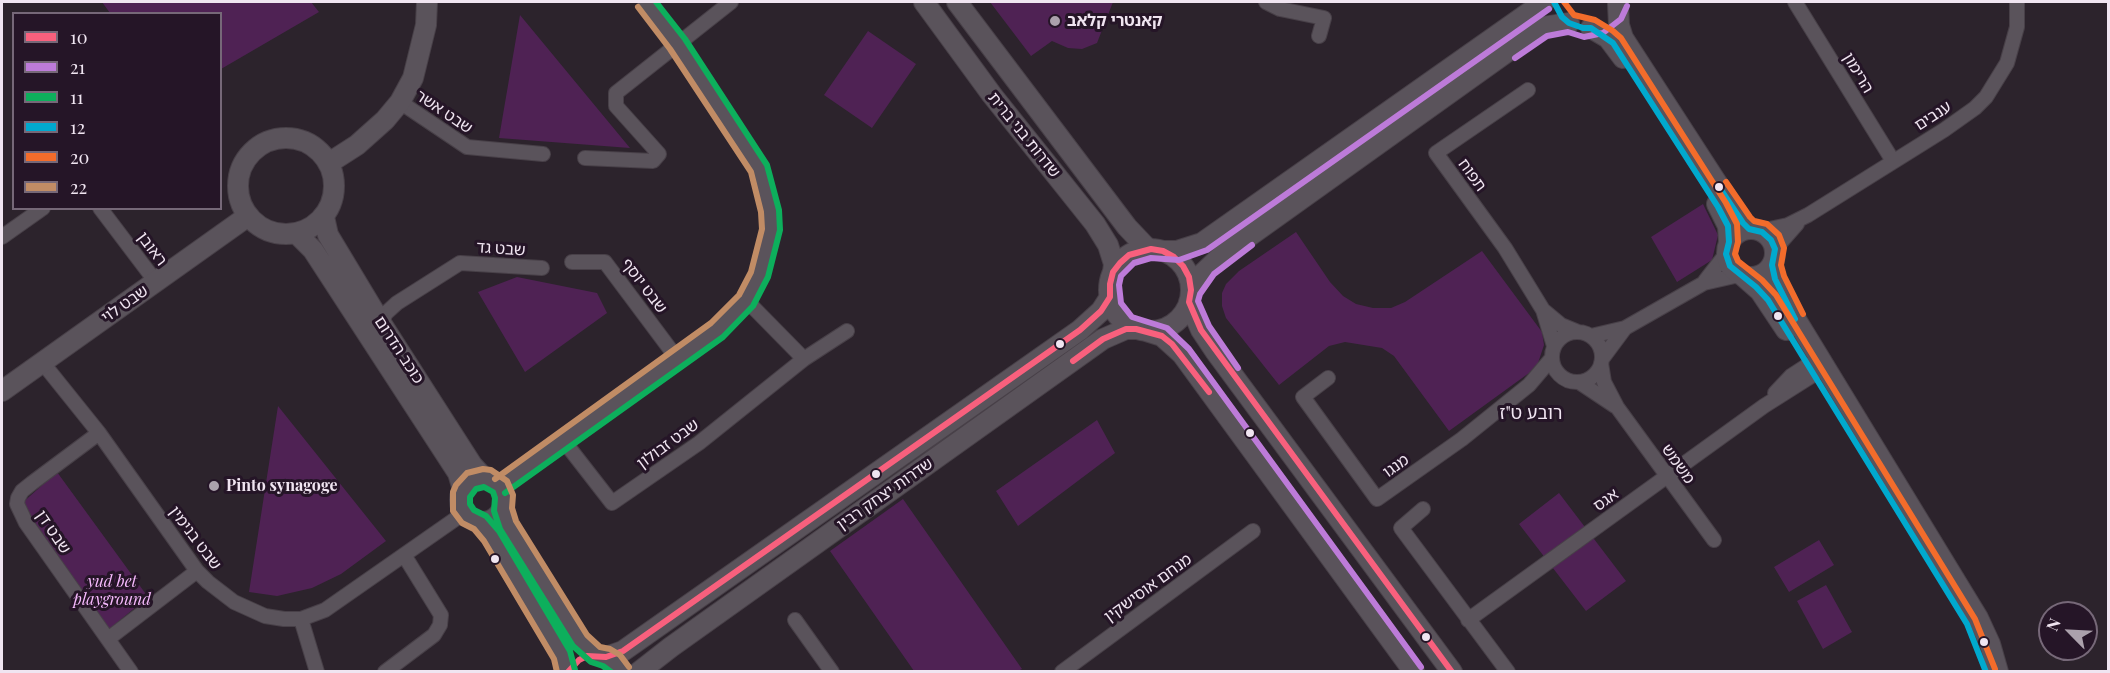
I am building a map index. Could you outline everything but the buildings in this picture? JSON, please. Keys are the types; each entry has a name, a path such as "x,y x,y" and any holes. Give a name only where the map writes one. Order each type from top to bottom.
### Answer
{"main road":[{"path":"329,163 357,145 385,120 400,102 413,78 426,25 427,2"},
{"name":"שדרות בני ברית","path":"924,2 992,95 1095,224 1108,245 1113,272"},
{"name":"שדרות בני ברית","path":"957,2 1127,228 1146,247 1157,250"},
{"path":"1414,672 1182,354 1162,336 1127,324 1113,307 1110,284 1113,272 1129,255 1140,251 1177,251 1202,243 1544,2"},
{"path":"1554,2 1569,23 1591,28 1608,38 1620,53 1728,226 1730,266 1768,300 1814,368 1978,618 1990,644 1998,672"},
{"path":"1591,28 1608,20 1618,3"},
{"path":"1618,3 1618,25 1623,38 1737,214 1755,230 1770,238 1774,279 1814,368 1967,624 1986,672"},
{"path":"1141,330 1160,330 1173,324 1183,315 1190,296 1208,268 1220,257 1532,34 1544,27 1569,23"},
{"path":"287,137 304,141 319,149 329,163 334,175 333,200 324,217 316,225 297,234 283,235 258,226 248,216 241,203 238,189 239,174 245,160 255,149 270,140 287,137"},
{"name":"שבט לוי","path":"2,391 248,216"},
{"name":"כוכב הדרום","path":"324,217 328,235 381,323 472,465 492,482"},
{"path":"1728,248 1738,233 1755,230"},
{"name":"כוכב הדרום","path":"297,234 313,250 458,473 463,490"},
{"path":"1157,250 1174,257 1183,266 1189,278 1190,296 1201,330 1452,672"},
{"path":"1741,276 1760,276 1773,257"},
{"name":"שדרות יצחק רבין","path":"567,672 579,660 623,651 1066,340 1101,311 1110,297"},
{"name":"שדרות יצחק רבין","path":"639,672 671,646 1103,339 1126,329 1141,330"},
{"path":"567,672 562,656 491,536 472,518 460,501 463,490 471,481 492,482 504,497 503,509 508,525 580,641 601,656 615,662 622,672"},
{"path":"472,518 493,519 503,509"}],"street":[{"path":"492,482 563,440 676,357 717,330 746,300 759,275 771,230 770,210 759,168 677,44 645,2"},
{"path":"585,158 653,161 659,154 616,106 615,93 729,2"},
{"path":"1266,2 1280,9 1324,18 1320,36"},
{"name":"הרימון","path":"1795,2 1893,161"},
{"name":"ענבים","path":"1755,230 1788,225 1808,215 1959,120 1986,98 2000,78 2012,50 2017,27 2017,2"},
{"name":"תפוח","path":"1528,90 1436,153 1499,239 1543,310 1553,352"},
{"name":"שבט אשר","path":"400,102 467,147 543,154"},
{"path":"2,237 40,210"},
{"name":"ראובן","path":"102,210 156,282"},
{"name":"ענבים","path":"1773,257 1788,233 1808,215"},
{"path":"1704,283 1728,248"},
{"name":"שבט יוסף","path":"572,262 605,261 676,357"},
{"name":"שבט גד","path":"381,323 397,303 460,263 542,268"},
{"path":"1625,328 1601,361 1595,374 1579,382 1567,380 1553,365 1553,352 1564,336 1625,328 1704,283 1741,276"},
{"path":"746,300 804,359"},
{"path":"370,304 397,303"},
{"name":"תפוח","path":"1543,310 1561,325 1584,334"},
{"name":"שבט זבולון","path":"563,440 612,503 699,443 804,359 847,331"},
{"path":"1584,334 1599,346 1601,361"},
{"name":"מנגו","path":"1328,378 1303,397 1377,499 1462,439 1529,385 1553,352"},
{"name":"משמש","path":"1601,361 1604,381 1617,407 1714,540"},
{"name":"שבט בנימין","path":"42,362 99,433 197,571 224,596 242,607 275,618 301,619 325,610 404,555 472,518"},
{"name":"אגס","path":"1468,620 1764,406 1783,383 1814,368"},
{"name":"מנגו","path":"1529,385 1561,376"},
{"name":"משמש","path":"1579,382 1617,407"},
{"name":"שבט דן","path":"99,433 22,491 17,504 26,523 131,672"},
{"path":"1423,509 1401,528 1508,672"},
{"name":"מנחם אוסישקין","path":"1062,672 1253,531"},
{"path":"385,672 434,635 440,625 441,615 404,555"},
{"path":"108,639 197,571"},
{"path":"301,619 317,672"},
{"path":"795,620 832,672"}],"green space":[{"path":"102,2 311,2 319,12 222,68 222,12 109,12"},
{"name":"קאנטרי קלאב","path":"990,2 1113,2 1097,43 1082,49 1068,48 1052,41 1031,56"},
{"path":"520,15 630,148 499,138"},
{"path":"868,31 916,64 872,128 824,95"},
{"path":"1703,204 1718,235 1712,260 1677,282 1651,237"},
{"path":"1296,232 1330,282 1343,296 1356,304 1373,308 1391,308 1405,302 1482,251 1542,332 1544,345 1538,363 1529,373 1449,431 1394,356 1382,348 1345,342 1329,346 1279,385 1226,318 1222,306 1222,293 1226,284 1239,271"},
{"path":"517,277 597,293 607,313 525,372 478,292"},
{"path":"278,406 386,541 341,574 312,588 277,596 249,592"},
{"path":"1097,420 1115,453 1018,526 996,491"},
{"name":"yud bet playground","path":"57,472 148,597 108,630 21,504"},
{"path":"1559,493 1626,581 1586,611 1519,524"},
{"path":"903,499 1022,669 1018,671 914,671 830,551"},
{"path":"1819,540 1834,565 1789,592 1774,567"},
{"path":"1826,585 1852,632 1823,649 1797,601"}],"transit line":[{"name":"11","path":"505,493 723,337 753,306 768,277 780,230 779,210 767,165 685,39 656,2"},
{"name":"12","path":"1554,2 1562,17 1569,23 1591,28 1613,43 1728,226 1729,242 1726,254 1730,266 1768,300 1967,624 1986,672"},
{"name":"20","path":"1564,2 1574,15 1595,20 1621,38 1726,203 1737,224 1738,242 1735,254 1738,261 1762,280 1776,295 1975,619 1995,669"},
{"name":"21","path":"1515,58 1547,36 1568,32 1584,37 1603,33 1621,19 1627,6"},
{"name":"22","path":"495,479 711,323 739,295 751,272 762,229 761,212 751,172 670,49 638,7"},
{"name":"21","path":"1421,667 1189,349 1167,328 1132,317 1121,303 1119,285 1121,276 1134,263 1151,258 1179,260 1207,250 1549,9"},
{"name":"20","path":"1726,182 1750,217 1754,221 1767,224 1779,235 1784,248 1781,265 1784,276 1803,314"},
{"name":"12","path":"1719,187 1743,223 1749,229 1762,232 1771,240 1775,249 1772,265 1775,279 1795,319"},
{"name":"21","path":"1238,368 1209,326 1198,301 1200,294 1214,274 1252,245"},
{"name":"10","path":"568,672 579,660 587,656 606,657 623,651 1080,330 1101,311 1110,297 1113,272 1120,263 1129,255 1151,249 1163,251 1183,266 1189,277 1191,290 1189,302 1201,330 1452,672"},
{"name":"10","path":"1073,361 1103,339 1126,329 1136,329 1162,336 1172,344 1209,392"},
{"name":"22","path":"557,672 554,659 484,541 474,529 462,523 453,511 453,492 467,473 483,469 491,470 507,481 513,495 512,508 516,521 587,635 600,647 610,649 620,655 629,667"},
{"name":"11","path":"575,670 570,651 499,531 486,516 474,510 470,504 470,497 476,489 484,487 493,492 494,511 500,529 573,646 591,662 611,672"}],"place":[{"name":"קאנטרי קלאב","path":"1055,21"},
{"name":"Pinto synagoge","path":"214,486"}],"district":[{"name":"רובע ט\"ז","path":"1531,413"}]}
